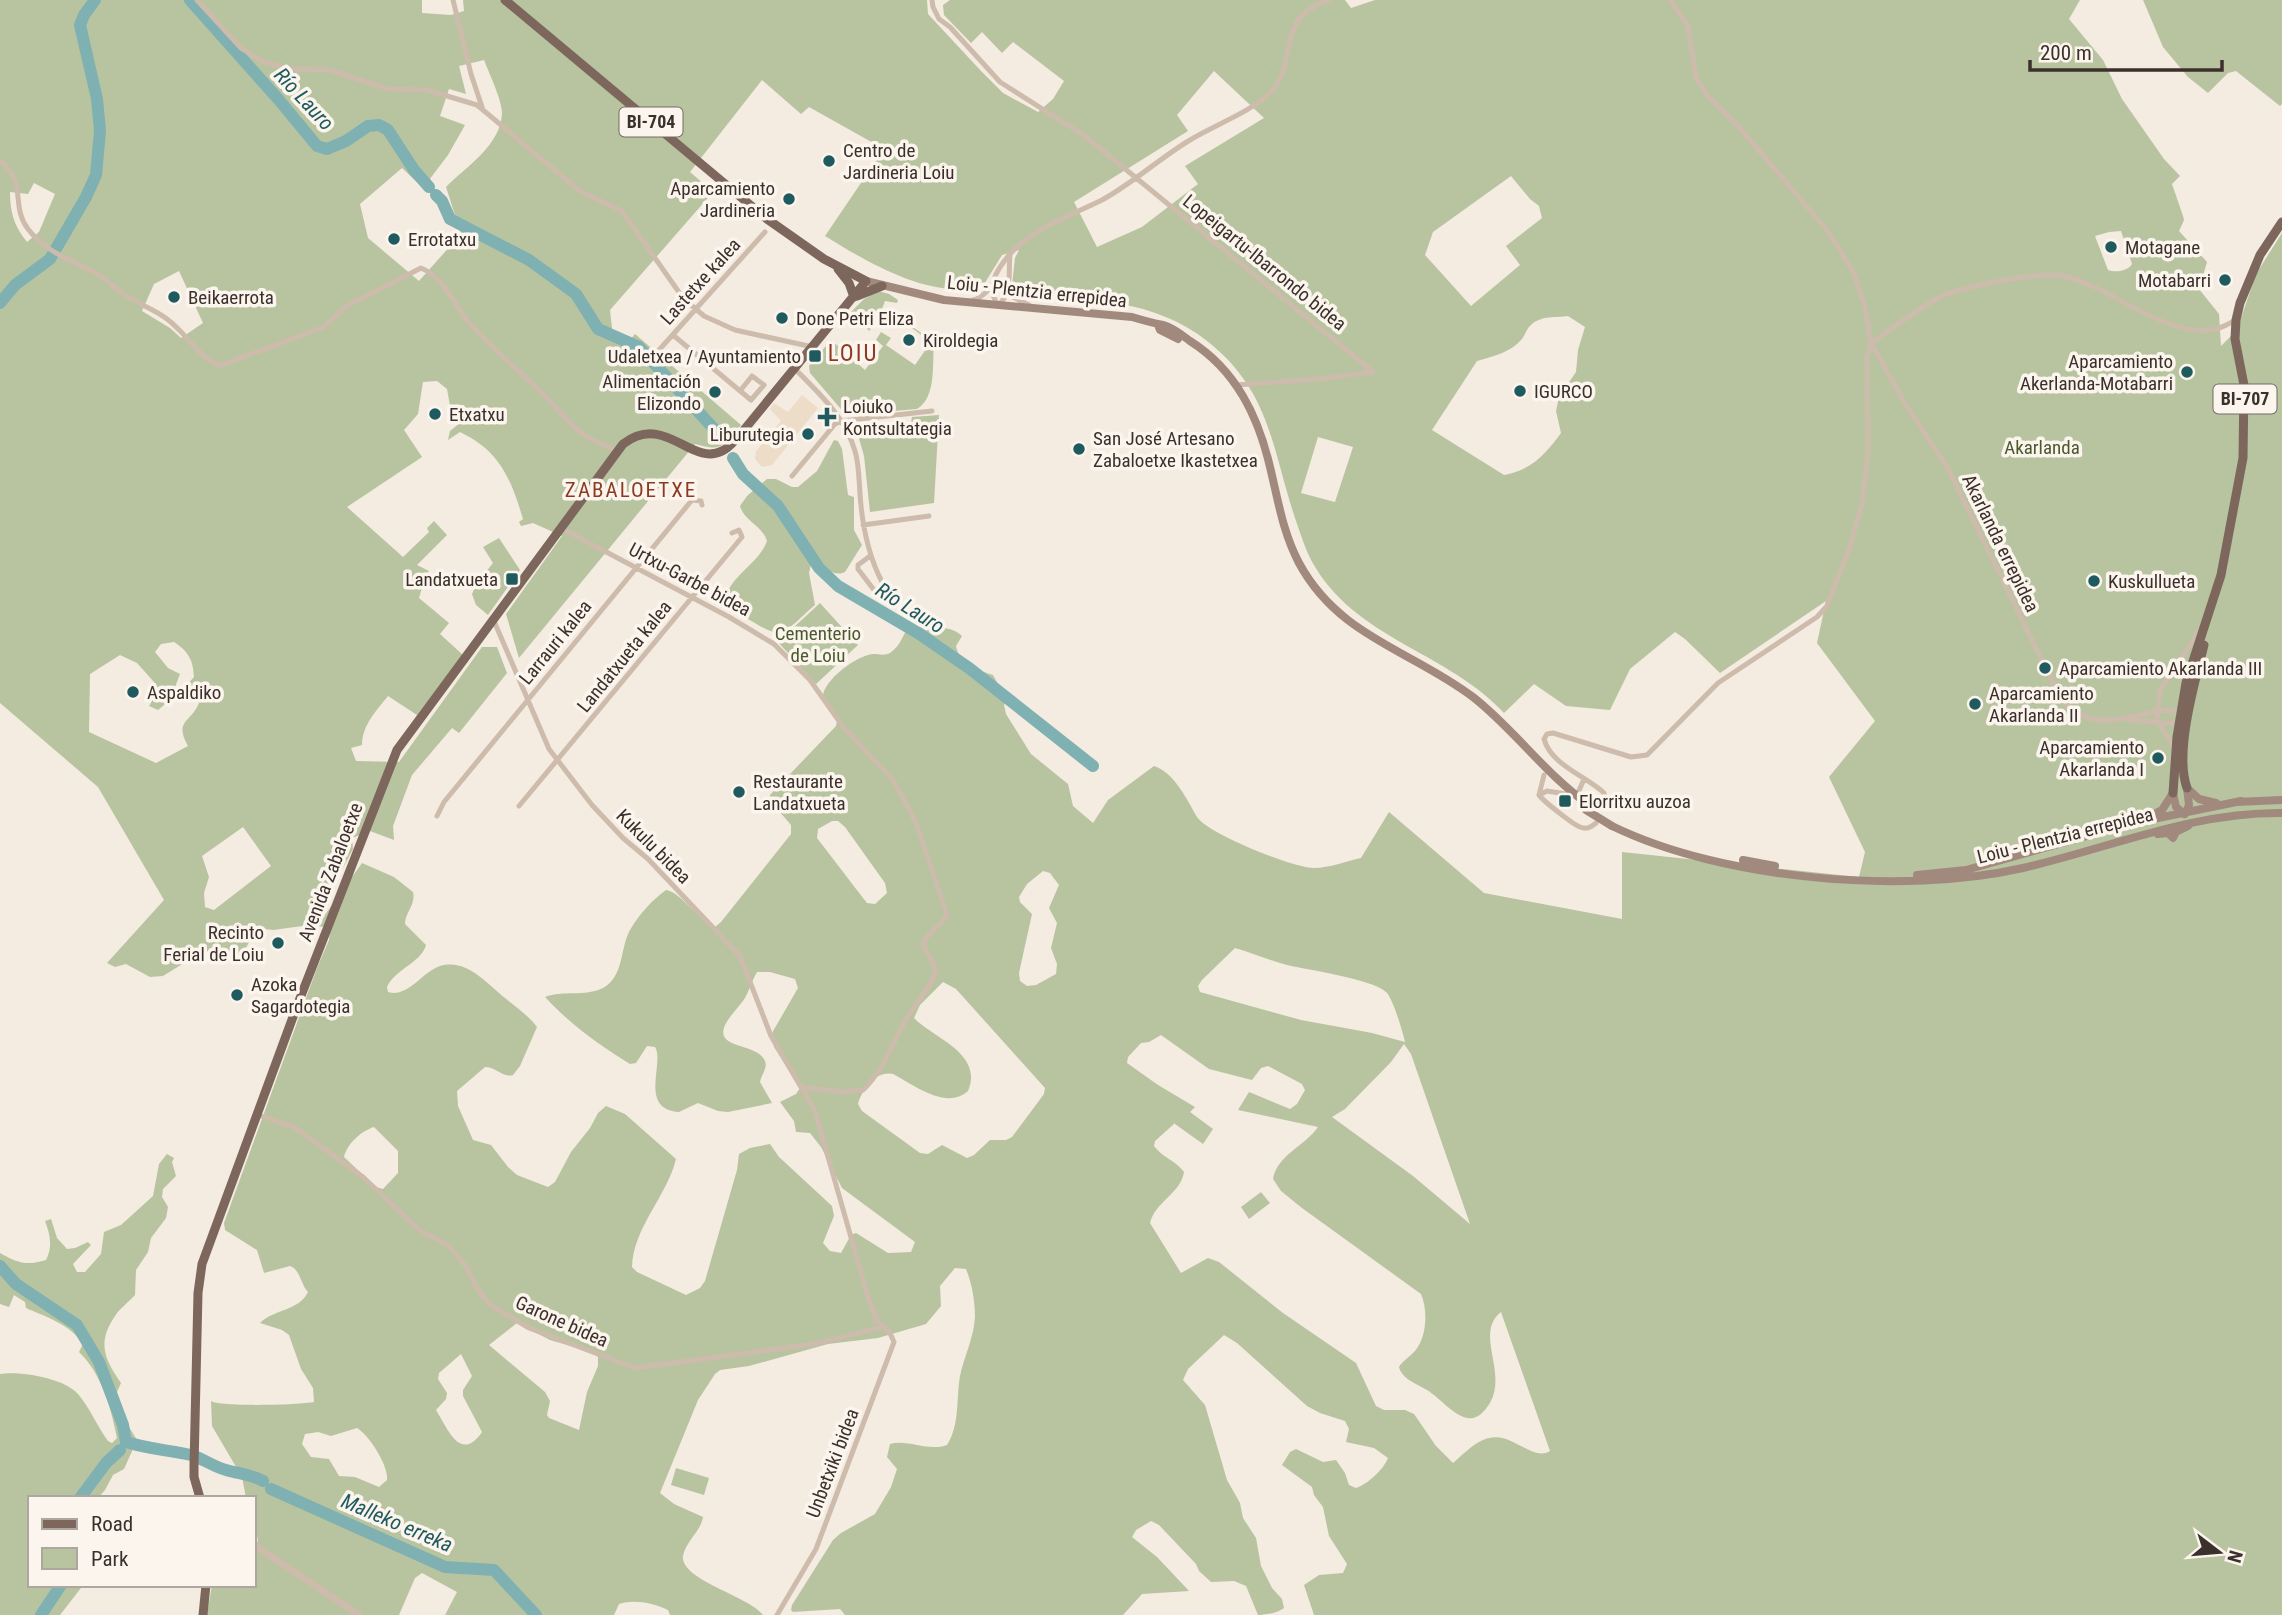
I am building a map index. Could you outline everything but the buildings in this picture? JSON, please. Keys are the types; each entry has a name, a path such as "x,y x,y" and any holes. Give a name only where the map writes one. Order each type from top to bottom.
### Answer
{"main road":[{"name":"Loiu - Plentzia errepidea","path":"505,0 749,204 798,242 866,281 922,296 965,302 1132,317 1158,325 1160,330 1195,350 1226,379 1241,400 1259,446 1285,544 1306,584 1326,609 1339,622 1371,644 1460,694 1493,722 1544,775 1588,807"},
{"name":"BI-707","path":"2187,788 2183,763 2187,721 2243,458 2244,385 2235,339 2236,320 2240,303 2260,255 2282,222"},
{"path":"835,265 849,283 853,298"},
{"path":"795,369 866,281"},
{"path":"853,298 882,286"},
{"path":"1158,325 1177,332 1198,345 1214,359 1248,402 1261,435 1286,533 1299,563 1316,590 1334,610 1359,630 1441,675 1477,701 1566,792 1613,824 1707,854 1797,869 1888,875 1934,874 1966,870 2130,824 2241,801"},
{"name":"Avenida Zabaloetxe","path":"200,1496 194,1477 194,1456 199,1279 202,1264 297,1006 397,750 629,439 644,433 660,434 714,454 725,450 795,369"},
{"name":"BI-707","path":"2173,793 2175,751 2186,684 2218,585"},
{"path":"2187,788 2207,802 2282,800"},
{"path":"2096,848 2104,840 2176,820 2189,805 2187,788"},
{"path":"2173,793 2176,807 2190,816 2254,808 2282,811"},
{"path":"2130,824 2162,810 2173,793"},
{"name":"Loiu - Plentzia errepidea","path":"1613,824 1652,844 1710,859 1790,873 1873,880 1940,880 2023,867 2196,821 2282,811"},
{"path":"203,1615 206,1587"}],"street":[{"path":"197,0 241,48 264,62 290,69 338,72 389,89 443,93 477,105 580,191 622,211 682,298 696,309 719,325 813,347"},
{"path":"453,0 471,74 483,110"},
{"name":"Lopeigartu-Ibarrondo bidea","path":"932,0 939,19 950,27 1000,82 1085,136 1373,372 1236,385"},
{"path":"1009,288 1004,300 998,305 992,297 994,277 1010,254 1034,234 1118,191 1190,140 1254,105 1271,92 1281,78 1289,39 1295,25 1305,13 1319,3 1329,0"},
{"name":"Akarlanda errepidea","path":"1670,0 1688,26 1696,78 1706,94 1833,236 1854,273 1865,308 1871,343 1906,405 1947,467 2061,699 2071,710 2092,720 2124,720"},
{"path":"0,161 11,170 17,183 20,209 26,227 47,248 98,275 126,296 164,317 179,329 205,358 219,366 324,327 345,306 416,269 426,270 456,302 465,318 479,333 542,392 574,427 594,441 618,451"},
{"name":"Lastetxe kalea","path":"659,350 765,232"},
{"path":"1010,254 1011,296 1045,310"},
{"path":"1606,806 1604,793 1583,781 1556,758 1546,744 1544,738 1547,734 1553,733 1630,757 1647,755 1724,678 1817,617 1827,606 1862,505 1868,451 1867,357 1871,343 1939,297 1965,289 2046,274 2062,275 2096,286 2172,324 2207,331 2236,320"},
{"path":"965,302 981,299 995,283 1002,282 1009,288"},
{"path":"673,335 751,401 764,384 752,376 740,391"},
{"path":"795,369 842,421 856,453 863,525 870,556 883,587 879,590 874,590 858,569 858,565 870,556"},
{"path":"792,476 835,424 932,411"},
{"name":"Larrauri kalea","path":"437,816 444,802 692,500 701,501 702,505"},
{"path":"863,525 929,516"},
{"name":"Urtxu-Garbe bidea","path":"561,528 729,617 774,644 810,680 850,735 890,775 916,822 947,915 944,922 925,936 923,944 936,970 934,978 870,1083 863,1090 845,1092 801,1087"},
{"name":"Landatxueta kalea","path":"519,806 741,537 739,530 732,533"},
{"path":"2175,751 2157,723 2160,690 2207,620"},
{"name":"Kukulu bidea","path":"494,621 549,749 592,805 735,949 749,976 771,1036 815,1111 877,1321"},
{"path":"2124,720 2176,724 2185,715 2195,668 2200,659"},
{"path":"2124,720 2156,711 2170,710 2177,713 2183,722 2180,749 2183,763"},
{"path":"1538,795 1544,775"},
{"path":"1538,795 1548,791 1566,792 1583,781"},
{"path":"1580,799 1578,793 1583,781"},
{"path":"1538,795 1578,826 1587,828 1596,823"},
{"name":"Garone bidea","path":"258,1115 294,1127 363,1177 419,1230 448,1245 465,1265 489,1304 530,1328 635,1368 814,1344 882,1327"},
{"name":"Unbetxiki bidea","path":"777,1615 816,1549 891,1351 894,1342 889,1331 877,1321"},
{"path":"256,1546 359,1615"}],"green space":[{"name":"Akarlanda","path":"0,0 422,0 422,13 451,15 464,11 463,0 927,0 928,14 982,72 1003,93 1038,112 1053,99 1064,81 1013,42 1002,53 982,32 971,43 944,15 943,5 950,0 1345,0 1351,8 1375,0 2080,0 2069,19 2103,60 2122,99 2164,159 2180,176 2172,184 2184,220 2179,231 2207,262 2199,289 2219,314 2221,346 2237,330 2256,274 2282,233 2282,1615 1314,1615 1304,1585 1319,1575 1343,1573 1347,1564 1329,1536 1323,1507 1314,1495 1312,1487 1282,1465 1290,1452 1296,1449 1323,1462 1336,1460 1349,1485 1356,1488 1375,1476 1388,1458 1374,1448 1346,1442 1349,1429 1345,1421 1307,1406 1237,1343 1224,1335 1188,1369 1183,1380 1205,1405 1227,1480 1240,1503 1243,1518 1256,1538 1261,1566 1272,1588 1282,1599 1284,1608 1274,1613 1258,1615 1246,1586 1234,1581 1211,1582 1159,1525 1151,1521 1136,1530 1132,1537 1157,1557 1189,1591 1142,1594 1123,1615 845,1615 840,1609 793,1612 792,1605 833,1540 875,1514 891,1487 897,1469 887,1457 890,1444 940,1447 947,1445 951,1437 956,1420 960,1376 975,1317 973,1293 966,1269 955,1268 940,1286 941,1306 926,1324 878,1338 828,1344 749,1366 720,1370 698,1400 660,1493 674,1504 703,1517 683,1556 685,1565 692,1573 744,1601 763,1615 670,1615 668,1610 656,1605 631,1602 619,1604 614,1615 445,1615 457,1592 422,1573 415,1578 399,1615 207,1615 212,1587 256,1587 258,1540 256,1496 246,1496 242,1477 212,1426 211,1401 244,1405 314,1402 313,1388 301,1369 289,1335 260,1323 299,1303 308,1292 296,1270 290,1266 264,1273 257,1250 225,1230 224,1223 329,940 330,931 317,926 362,863 394,877 413,892 413,901 405,924 426,945 419,957 391,981 387,987 388,992 395,993 408,988 440,966 459,966 483,979 537,1027 520,1066 513,1075 485,1067 457,1091 458,1106 473,1140 491,1145 517,1175 548,1187 555,1182 571,1152 598,1113 606,1106 625,1114 676,1159 672,1173 638,1239 632,1267 637,1272 686,1295 700,1288 705,1281 737,1170 739,1154 750,1148 770,1144 779,1157 832,1206 834,1216 823,1243 830,1251 841,1253 851,1235 856,1233 888,1253 911,1252 915,1242 842,1188 821,1147 810,1133 796,1132 794,1121 780,1102 796,1094 800,1088 774,1047 772,1033 798,988 795,979 770,972 757,972 745,998 725,1025 725,1038 761,1055 765,1061 766,1066 760,1082 772,1103 728,1112 698,1103 679,1112 667,1109 659,1103 656,1094 655,1047 647,1046 636,1063 630,1064 585,1034 545,997 596,991 610,983 618,970 630,930 646,909 666,890 678,896 708,923 715,927 721,922 791,834 791,825 772,803 770,795 836,726 837,721 823,695 825,689 841,670 862,657 890,653 899,644 908,627 944,628 962,636 956,646 961,658 975,669 993,675 1007,700 1004,705 1006,714 1031,754 1068,784 1073,806 1093,823 1108,800 1154,766 1174,781 1204,824 1252,849 1304,867 1320,868 1361,858 1389,812 1484,893 1622,919 1622,852 1859,877 1865,852 1829,777 1875,721 1817,643 1826,601 1720,673 1675,632 1630,669 1610,710 1566,706 1534,684 1504,713 1458,676 1357,614 1335,594 1317,570 1305,546 1257,401 1245,380 1207,341 1177,322 1143,309 1120,304 1034,296 1022,291 1012,285 1015,258 1019,250 1002,255 983,286 963,289 922,284 880,267 842,246 825,236 884,149 809,107 801,114 762,80 690,172 713,192 610,310 613,337 625,346 635,334 741,425 727,442 718,447 695,444 519,658 506,614 562,536 533,523 521,526 519,522 523,519 514,491 494,457 460,432 448,440 450,431 461,422 451,411 447,389 437,381 423,382 418,414 404,430 422,457 347,507 403,557 429,532 427,528 434,521 447,535 417,565 429,571 419,598 449,623 440,634 463,655 417,715 388,696 367,724 362,745 351,748 356,761 399,762 482,647 497,647 507,673 459,733 452,728 412,775 393,826 394,840 370,831 352,838 353,849 317,917 317,924 273,930 256,928 242,956 219,950 197,955 163,976 150,977 126,964 115,967 107,963 164,900 98,787 0,703","holes":["484,60 498,94 502,113 500,125 489,145 446,187 461,234 419,281 368,238 360,204 402,168 423,188 448,155 465,125 440,116 449,89 466,94 459,66","1214,71 1264,118 1185,166 1198,184 1142,227 1097,247 1074,202 1188,131 1177,115","1511,176 1539,206 1542,218 1506,246 1520,265 1471,306 1425,255 1433,232","34,183 55,194 39,232 27,242 16,224 10,192 28,194","2121,231 2132,264 2121,271 2108,270 2095,236","179,271 203,323 181,338 142,311 154,284","1568,316 1585,327 1578,350 1576,372 1559,397 1556,411 1561,433 1537,460 1522,470 1504,475 1432,430 1477,361 1512,348 1522,339 1528,328 1539,320","1318,437 1353,447 1335,502 1301,493","174,642 187,653 193,666 194,677 183,689 199,703 183,727 188,746 156,763 89,732 90,674 120,655 137,663 154,682 155,696 149,706 158,710 170,700 180,674 168,668 155,652 161,644","832,821 838,821 885,883 887,893 875,904 867,903 817,838 818,829","243,827 271,866 214,910 205,907 204,893 209,877 202,856","1043,871 1050,873 1059,885 1049,908 1057,923 1051,948 1057,964 1056,974 1036,985 1027,986 1020,981 1019,973 1032,914 1020,902 1019,897 1027,884","1235,948 1287,965 1354,979 1386,992 1392,1001 1405,1042 1301,1020 1200,992 1198,986","943,982 956,989 1045,1088 1044,1094 1012,1137 1006,1140 990,1140 967,1158 942,1145 928,1154 920,1153 862,1111 858,1104 863,1092 881,1075 893,1074 940,1097 950,1098 968,1091 971,1078 969,1066 963,1056 914,1018 920,1005","1161,1035 1209,1069 1252,1080 1261,1068 1268,1066 1302,1084 1305,1090 1297,1104 1290,1109 1249,1092 1238,1110 1318,1127 1280,1163 1273,1179 1281,1191 1302,1208 1421,1294 1425,1315 1424,1331 1415,1351 1399,1367 1401,1371 1462,1416 1479,1416 1491,1400 1495,1387 1490,1333 1493,1322 1501,1312 1550,1451 1535,1453 1511,1441 1493,1437 1475,1445 1453,1463 1436,1446 1414,1414 1405,1410 1384,1410 1376,1406 1356,1363 1283,1313 1219,1262 1208,1258 1181,1273 1150,1223 1157,1209 1178,1186 1184,1172 1157,1150 1155,1141 1175,1123 1203,1144 1213,1129 1190,1112 1195,1107 1127,1063 1128,1057 1141,1043","1404,1044 1411,1054 1470,1224 1413,1176 1332,1117 1345,1109 1391,1062","374,1127 398,1151 398,1173 383,1189 376,1187 344,1157 351,1143","517,1323 550,1340 591,1352 598,1357 598,1366 587,1392 579,1430 549,1418 547,1415 550,1401 545,1392 489,1345","461,1354 472,1376 463,1390 463,1396 482,1432 474,1441 461,1444 450,1433 436,1410 446,1399 447,1393 438,1379 439,1373","357,1428 377,1451 385,1467 387,1480 379,1487 355,1477 339,1476 329,1459 311,1457 302,1444 305,1434 318,1432 331,1436"]},
{"path":"2143,0 2282,0 2282,104 2280,106 2236,71 2228,73 2208,93 2188,77 2163,47"},
{"path":"878,291 898,300 897,303 885,301 882,309 874,312 870,331 848,315 864,299"},
{"path":"892,313 910,318 907,323 934,342 928,396 917,409 846,415 810,373 809,366 831,340 865,370 883,346 876,340 881,332 891,338 886,345 915,365 931,342 894,315 888,323 886,321"},
{"path":"939,415 934,503 870,512 864,456 856,428 911,422 912,417"},
{"path":"834,440 838,441 842,449 848,495 854,497 854,530 862,545 845,572 834,573 818,563 811,564 809,573 815,605 787,629 779,633 767,630 725,601 727,592 767,541 762,531 745,516 740,506 747,496 767,479 776,479 798,487 817,471"},
{"path":"499,538 520,570 488,615 476,605 472,594 493,563 483,547"},
{"name":"Cementerio de Loiu","path":"820,603 858,645 816,684 778,642"},
{"path":"167,1154 174,1158 172,1162 176,1176 163,1189 162,1197 168,1207 166,1218 151,1238 148,1252 136,1270 135,1295 119,1310 109,1325 105,1342 110,1366 121,1383 117,1392 129,1427 137,1440 124,1469 113,1475 100,1496 28,1496 28,1587 81,1588 60,1615 0,1615 0,1374 41,1377 71,1388 82,1399 108,1441 112,1443 117,1438 100,1381 79,1352 83,1344 78,1337 57,1322 26,1308 25,1302 14,1295 9,1307 0,1304 0,1253 22,1262 46,1260 50,1240 45,1221 51,1219 57,1238 67,1249 88,1242 91,1245 73,1264 77,1272 85,1272 101,1254 104,1232 121,1225 153,1196 159,1164"},
{"path":"1261,1192 1270,1203 1249,1219 1241,1207"},
{"path":"676,1468 709,1478 704,1495 671,1485"}],"shaded area":[{"path":"802,395 818,408 772,465 762,467 755,459 756,451 781,421 770,409 774,403 788,412"}],"waterway":[{"path":"0,303 15,285 50,259 96,175 100,131 97,99 80,25 95,0"},
{"name":"Río Lauro","path":"190,0 317,146 327,149 346,141 368,126 379,125 388,130 414,170 429,187"},
{"name":"Río Lauro","path":"436,195 442,201 450,219 529,260 576,294 598,329 639,347 716,431"},
{"name":"Río Lauro","path":"733,458 743,474 778,506 819,568 838,586 918,633 969,668 1093,766"},
{"path":"0,1266 16,1284 77,1325 99,1362 123,1425 126,1442"},
{"name":"Malleko erreka","path":"126,1442 191,1455 222,1469 263,1481"},
{"path":"81,1496 106,1463 120,1450"},
{"name":"Malleko erreka","path":"271,1489 445,1567 494,1570 536,1615"},
{"path":"41,1615 60,1587"}],"place":[{"name":"Centro de Jardineria Loiu","path":"829,161"},
{"name":"Aparcamiento Jardineria","path":"789,199"},
{"name":"Errotatxu","path":"394,239"},
{"name":"Motagane","path":"2111,247"},
{"name":"Motabarri","path":"2225,280"},
{"name":"Beikaerrota","path":"174,297"},
{"name":"Done Petri Eliza","path":"782,318"},
{"name":"Kiroldegia","path":"909,340"},
{"name":"Udaletxea / Ayuntamiento","path":"815,356"},
{"name":"Aparcamiento Akerlanda-Motabarri","path":"2187,372"},
{"name":"IGURCO","path":"1520,391"},
{"name":"Alimentación Elizondo","path":"715,392"},
{"name":"Etxatxu","path":"435,414"},
{"name":"Loiuko Kontsultategia","path":"827,417"},
{"name":"Liburutegia","path":"808,434"},
{"name":"San José Artesano Zabaloetxe Ikastetxea","path":"1079,449"},
{"name":"Landatxueta","path":"512,579"},
{"name":"Kuskullueta","path":"2094,581"},
{"name":"Aparcamiento Akarlanda III","path":"2045,668"},
{"name":"Aspaldiko","path":"133,692"},
{"name":"Aparcamiento Akarlanda II","path":"1975,704"},
{"name":"Aparcamiento Akarlanda I","path":"2158,758"},
{"name":"Restaurante Landatxueta","path":"739,792"},
{"name":"Elorritxu auzoa","path":"1565,801"},
{"name":"Recinto Ferial de Loiu","path":"278,943"},
{"name":"Azoka Sagardotegia","path":"237,995"}],"district":[{"name":"LOIU","path":"853,353"},
{"name":"ZABALOETXE","path":"631,490"}]}
